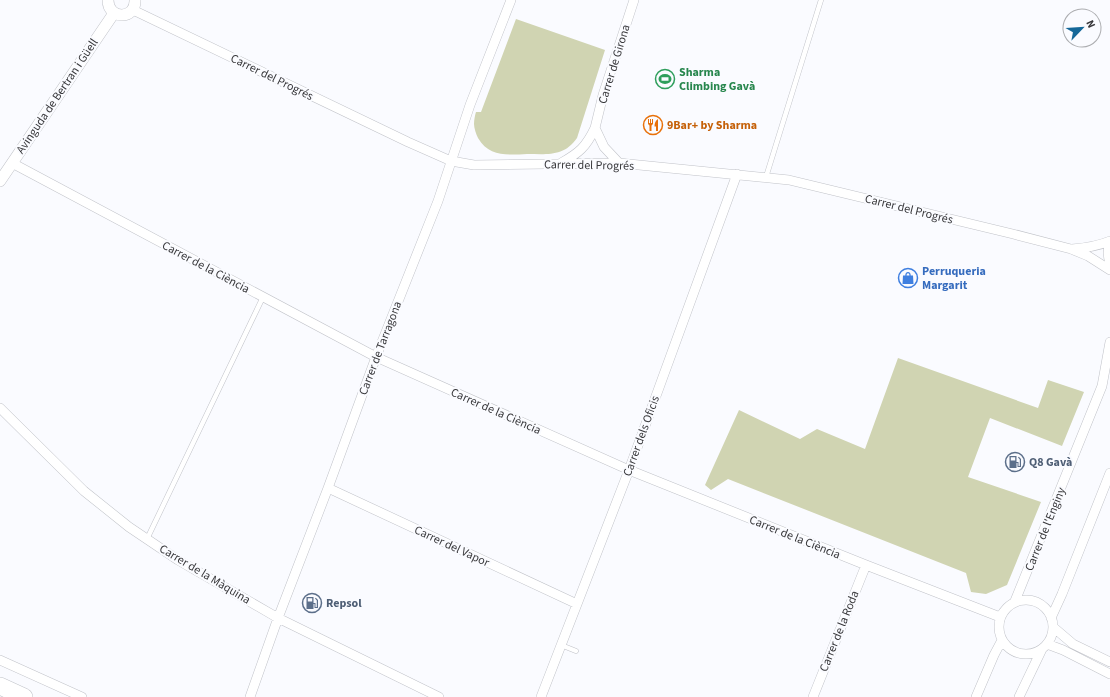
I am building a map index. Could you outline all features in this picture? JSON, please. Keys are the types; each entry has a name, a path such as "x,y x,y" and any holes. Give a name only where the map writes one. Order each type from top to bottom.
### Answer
{"highway":[{"path":"0,686 24,697"}],"street":[{"path":"108,0 109,6 114,13 120,15 130,13 134,5"},
{"name":"Carrer de Tarragona","path":"250,697 376,357 438,201 470,105 511,0"},
{"name":"Carrer de Girona","path":"560,164 580,151 587,143 595,128 634,0"},
{"name":"Carrer del Progrés","path":"134,5 408,142 451,161 474,165 619,163 789,180 1071,249 1088,256 1110,270"},
{"name":"Avinguda de Bertran i Güell","path":"0,181 114,13"},
{"path":"595,128 604,147 619,163"},
{"name":"Carrer de la Ciència","path":"12,163 376,357 629,470 1000,617"},
{"name":"Carrer dels Oficis","path":"541,697 629,470 737,174"},
{"path":"1110,242 1108,248 1110,264"},
{"name":"Carrer del Progrés","path":"1071,249 1082,249 1110,242"},
{"name":"Carrer de l'Enginy","path":"1015,601 1102,386 1110,342"},
{"name":"Carrer de la Màquina","path":"0,408 84,491 129,527 178,560 278,618 439,697"},
{"path":"1019,697 1051,636 1052,622 1062,594 1108,483 1110,473"},
{"name":"Carrer del Vapor","path":"328,488 577,604"},
{"name":"Carrer de la Roda","path":"813,697 866,565"},
{"path":"1110,662 1073,644 1052,622 1044,606 1036,601 1026,599 1015,601 1007,606 1000,617 998,625 999,634 1008,647 1018,653 1033,653 1044,647 1063,650 1110,674"},
{"path":"976,697 1002,640"},
{"path":"0,660 82,697"}],"lane":[{"path":"766,178 821,0"},
{"path":"147,539 264,297"},
{"path":"561,645 576,651"}],"green space":[{"path":"516,19 605,50 577,138 567,149 548,154 500,154 493,152 482,144 476,133 474,124 476,112 481,112"},
{"path":"898,358 1038,408 1048,380 1084,392 1062,446 990,418 968,477 1041,502 1007,585 986,594 971,592 966,573 728,479 711,490 705,485 739,410 800,439 817,429 865,449"}],"place":[{"name":"Sharma Climbing Gavà","path":"665,79"},
{"name":"9Bar+ by Sharma","path":"653,125"},
{"name":"Perruqueria Margarit","path":"908,278"},
{"name":"Q8 Gavà","path":"1015,462"},
{"name":"Repsol","path":"312,603"}]}
